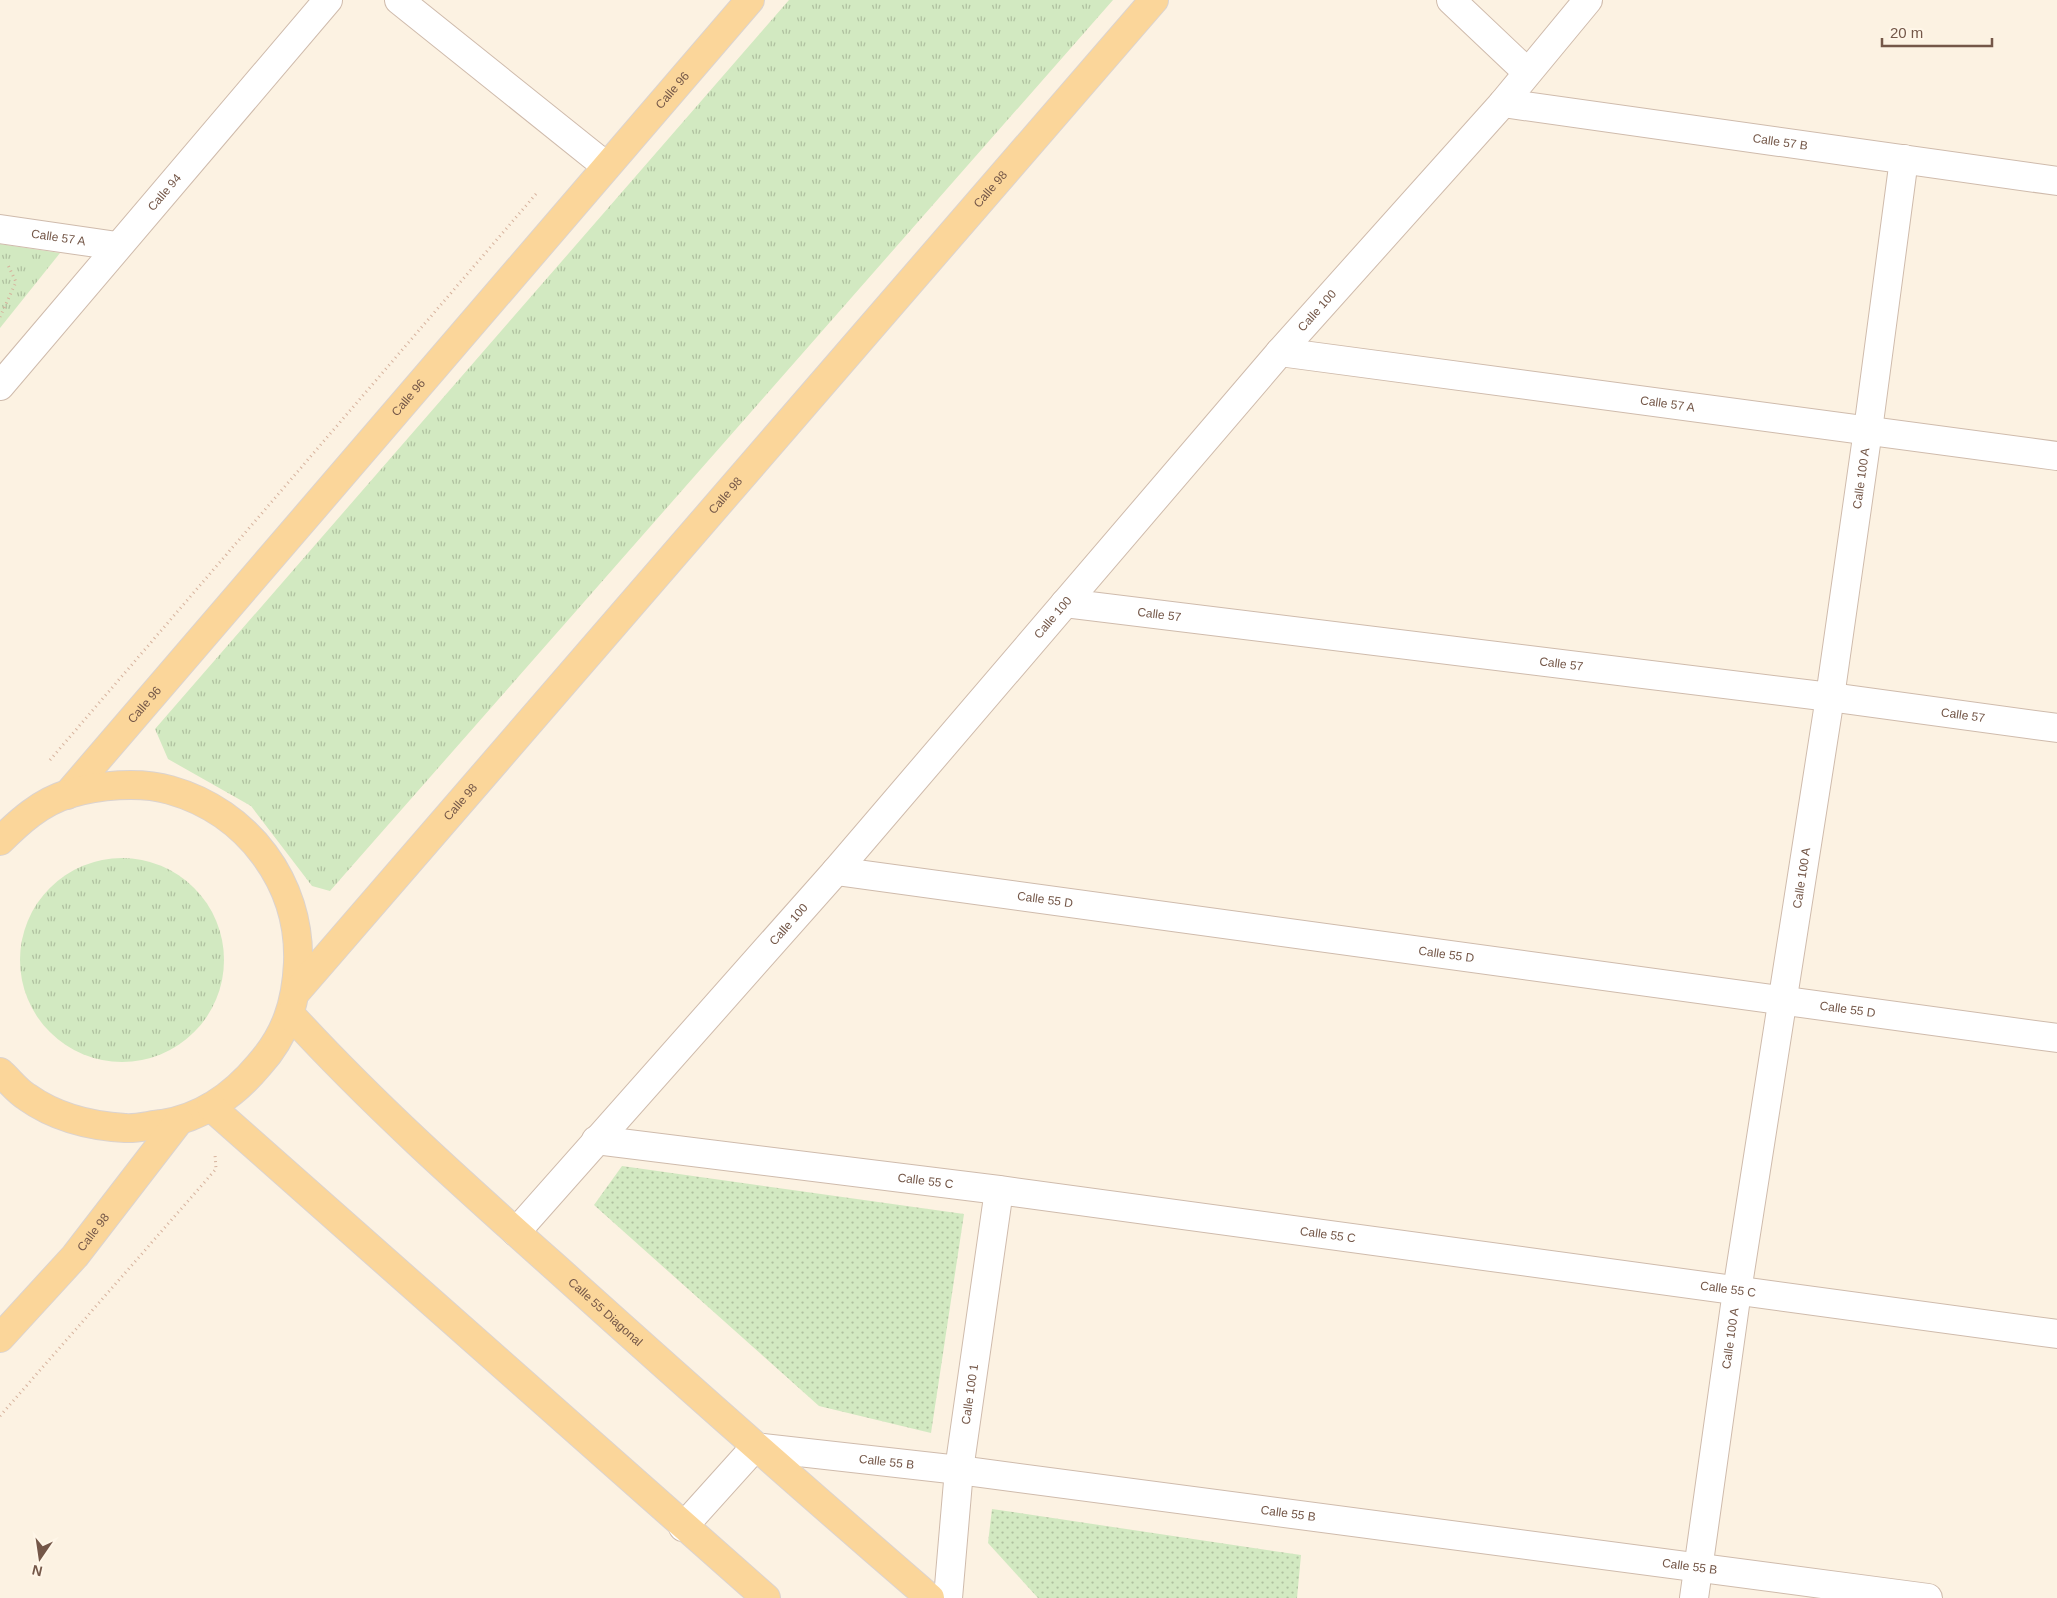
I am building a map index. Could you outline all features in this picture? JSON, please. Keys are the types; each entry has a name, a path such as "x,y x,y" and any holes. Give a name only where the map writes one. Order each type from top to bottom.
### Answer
{"main road":[{"name":"Calle 96","path":"67,794 750,0"},
{"name":"Calle 98","path":"293,1003 1154,0"},
{"path":"0,841 24,817 67,794 118,784 170,790 218,810 258,844 286,889 299,939 293,1003 272,1051 244,1083 210,1107 179,1121 126,1129 74,1121 27,1098 0,1072"},
{"name":"Calle 55 Diagonal","path":"293,1003 332,1060 516,1232 755,1447 930,1598"},
{"path":"210,1107 683,1527 766,1598"},
{"name":"Calle 98","path":"0,1338 75,1256 179,1121"}],"street":[{"path":"399,0 606,166"},
{"path":"1451,0 1528,72"},
{"name":"Calle 100","path":"516,1232 836,871 1280,352 1503,102 1588,0"},
{"name":"Calle 94","path":"0,386 321,1"},
{"name":"Calle 57 B","path":"1503,102 2057,180"},
{"name":"Calle 100 A","path":"1694,1598 1736,1290 1830,697 1904,159"},
{"name":"Calle 57 A","path":"0,228 117,246"},
{"name":"Calle 57 A","path":"1280,352 2057,456"},
{"name":"Calle 57","path":"1065,603 1830,697 2057,728"},
{"name":"Calle 55 D","path":"836,871 2057,1038"},
{"name":"Calle 55 C","path":"596,1140 999,1190 2057,1334"},
{"name":"Calle 100 1","path":"948,1598 959,1470 999,1190"},
{"path":"683,1527 755,1447"},
{"name":"Calle 55 B","path":"755,1447 959,1470 1698,1566 1928,1598"}],"path":[{"path":"0,260 6,261 16,282 0,318"},
{"path":"0,1416 216,1169 210,1107"}],"green space":[{"path":"789,0 1113,0 330,891 312,886 251,806 168,759 155,729"},
{"path":"0,244 60,253 0,328"},
{"path":"112,858 132,858 152,862 170,870 187,881 201,895 212,912 220,930 224,960 220,990 212,1008 201,1025 187,1039 170,1050 152,1058 132,1062 112,1062 92,1058 74,1050 57,1039 43,1025 32,1008 24,990 20,970 20,950 24,930 32,912 43,895 57,881 74,870 92,862"},
{"path":"622,1166 964,1214 931,1433 819,1406 594,1205"},
{"path":"992,1509 1301,1555 1297,1598 1038,1598 988,1543"}]}
